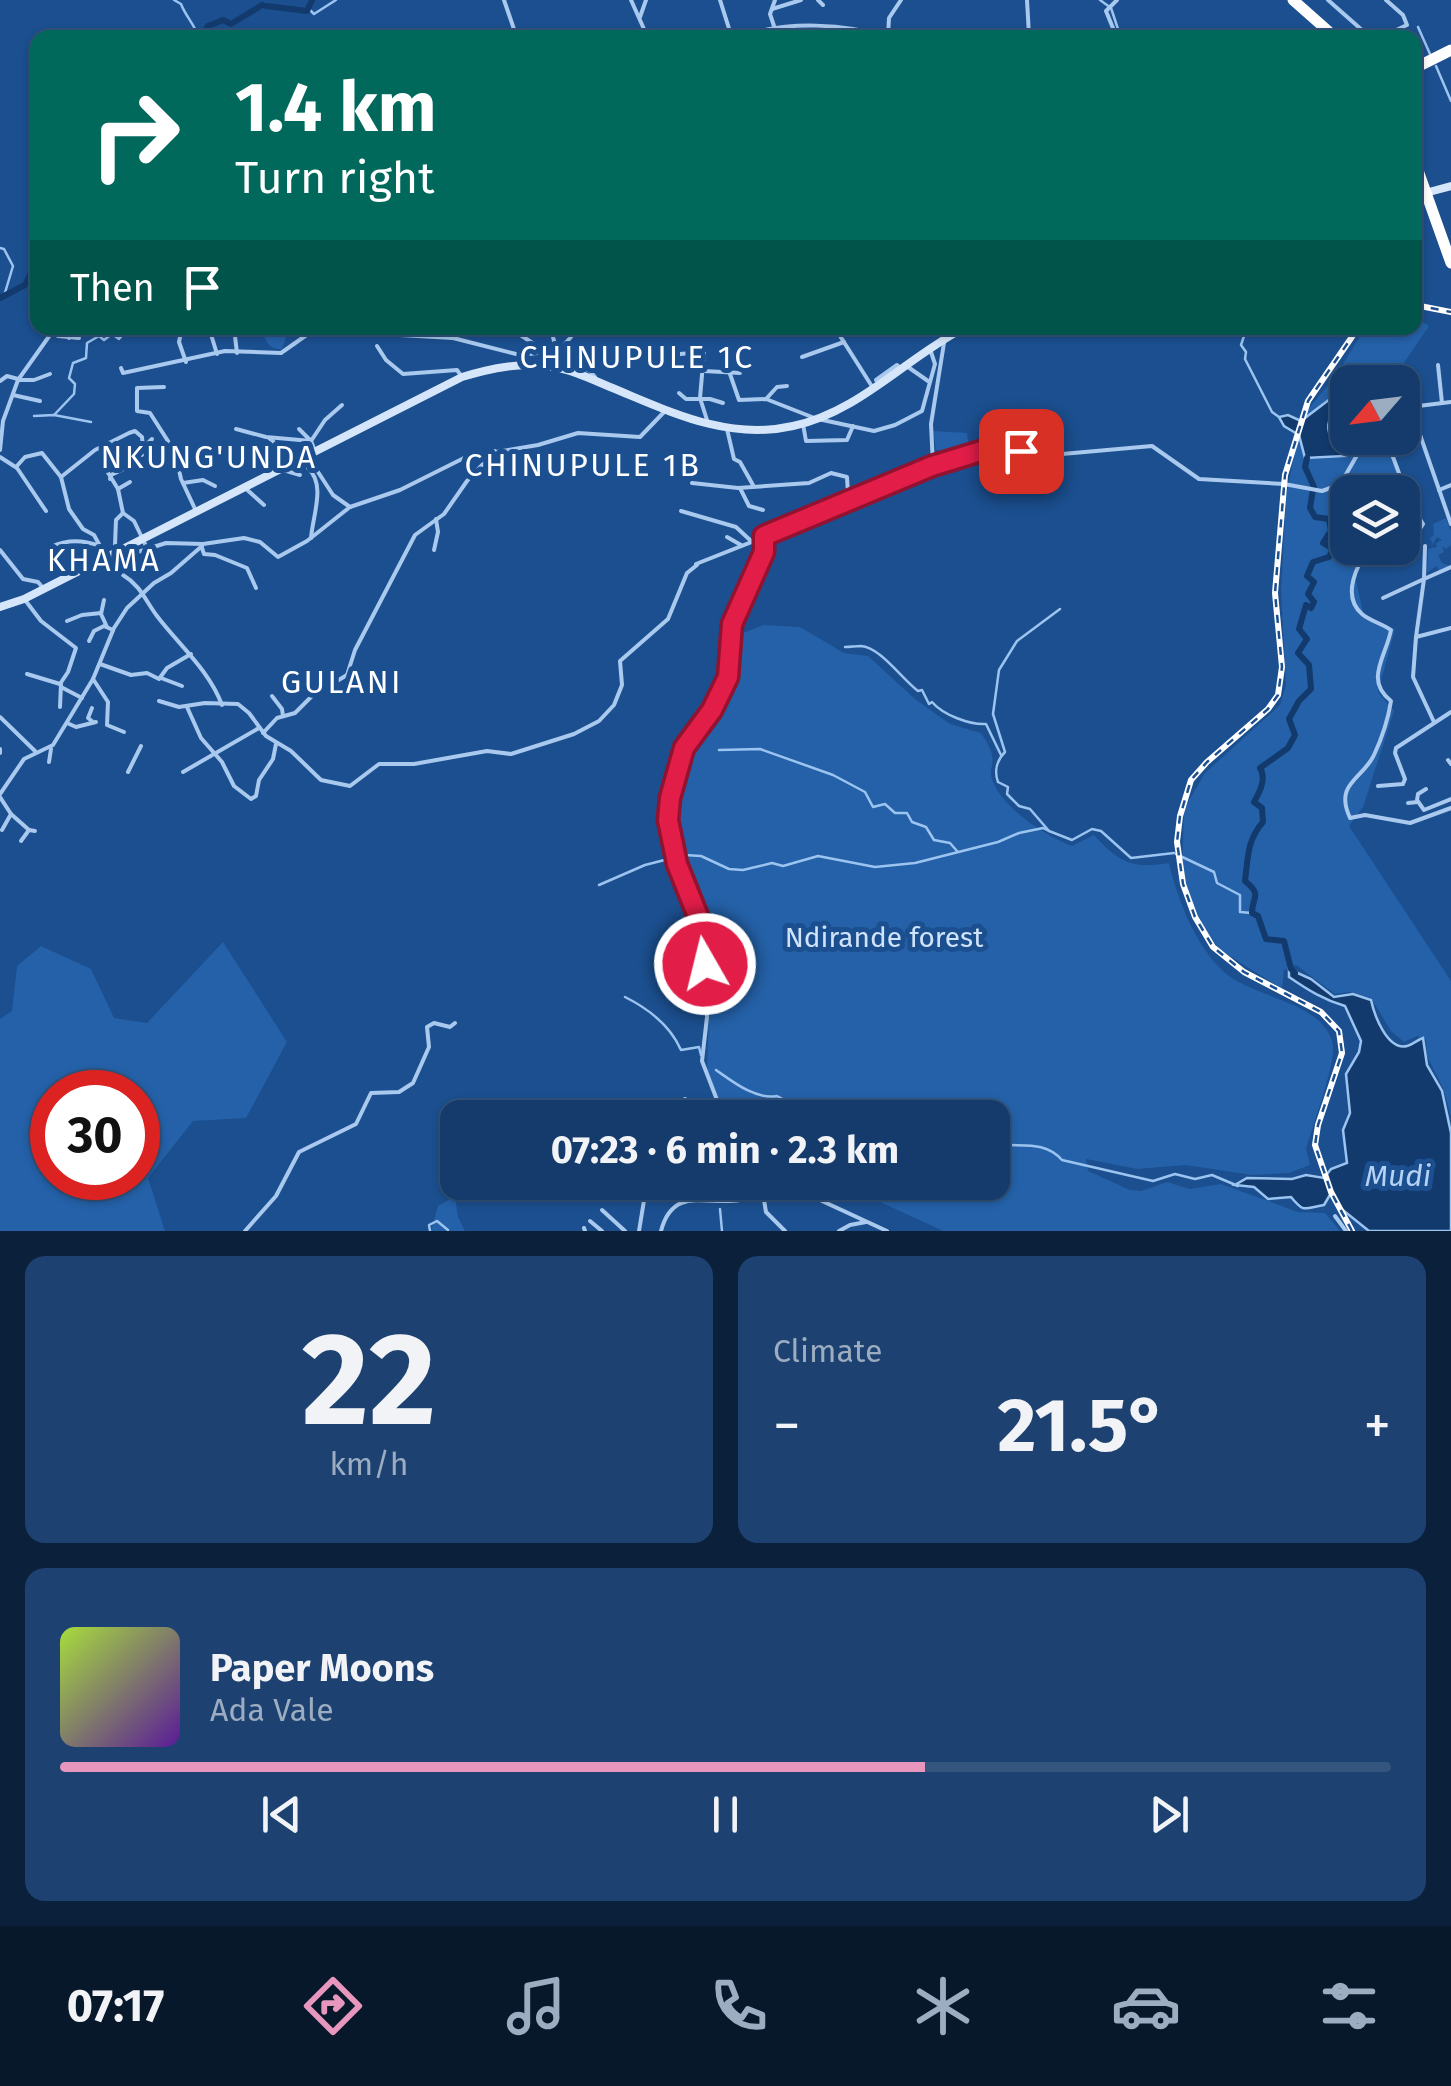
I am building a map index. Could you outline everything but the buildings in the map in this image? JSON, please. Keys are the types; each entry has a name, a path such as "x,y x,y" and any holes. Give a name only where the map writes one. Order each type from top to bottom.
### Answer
{"highway":[{"path":"1293,0 1327,30"},
{"path":"1422,63 1451,50"},
{"path":"1422,192 1451,254"},
{"path":"1422,192 1451,263"}],"main road":[{"path":"1422,192 1451,186"},
{"path":"0,607 145,543 196,512 462,377 506,366 566,370 666,410 725,428 773,430 820,418 951,335"}],"street":[{"path":"504,0 514,30"},
{"path":"631,0 645,30"},
{"path":"640,17 646,0"},
{"path":"720,0 731,30"},
{"path":"775,0 770,14 776,29"},
{"path":"771,9 801,0"},
{"path":"888,30 889,18 902,0"},
{"path":"1027,0 1029,30"},
{"path":"1114,30 1107,15 1109,6 1117,0"},
{"path":"1328,0 1362,30"},
{"path":"1386,0 1407,21 1401,29"},
{"path":"767,30 829,26 853,30"},
{"path":"46,511 16,467 0,454 2,421 18,379 51,335"},
{"path":"64,335 79,338"},
{"path":"180,335 186,362"},
{"path":"212,335 218,354"},
{"path":"235,335 237,353"},
{"path":"120,368 123,373 218,354 284,352 307,335"},
{"path":"416,335 453,338 520,356 556,354 590,371 596,381"},
{"path":"520,335 546,352"},
{"path":"556,354 572,335"},
{"path":"840,335 874,384"},
{"path":"932,466 931,424 945,335"},
{"path":"552,337 556,354"},
{"path":"802,357 844,342"},
{"path":"377,346 403,374 457,370 462,377"},
{"path":"730,374 737,399 766,399 804,415 878,430 922,411 935,362 930,348"},
{"path":"680,354 704,352 700,398 705,418 725,428 734,460 740,462 754,486"},
{"path":"1438,365 1442,403"},
{"path":"903,367 928,381"},
{"path":"704,372 740,373"},
{"path":"2,377 34,380 50,374"},
{"path":"164,386 137,388 137,411 150,414 176,452 182,483 196,512"},
{"path":"766,399 777,388 788,386"},
{"path":"679,392 686,399 723,403"},
{"path":"12,395 40,401"},
{"path":"1420,405 1451,402"},
{"path":"311,538 318,484 316,475 308,468 311,452 325,420 342,405"},
{"path":"123,512 131,517 145,543 202,546 251,539 278,558 350,507 400,490 466,457 544,443 578,432 640,437 666,410"},
{"path":"803,424 806,440 823,443 847,440 853,426"},
{"path":"236,429 311,452"},
{"path":"299,429 333,496 350,507"},
{"path":"61,477 94,450 129,433 135,431 142,436 143,446"},
{"path":"1420,436 1451,524"},
{"path":"266,437 296,461"},
{"path":"110,478 130,466 152,439"},
{"path":"159,701 178,707 242,706 261,730 291,751 320,780 350,786 380,764 414,764 487,751 511,754 598,722 614,704 622,685 619,662 668,620 686,573 696,564 932,466 991,448 1054,454 1152,446 1199,480 1286,484 1322,491 1346,476 1358,455"},
{"path":"16,467 25,457 42,452 61,477 68,509 83,529 94,535 107,557"},
{"path":"266,452 278,459 281,468 300,475"},
{"path":"183,772 276,718 296,712 312,696 347,675 355,650 412,539 443,515 467,481 495,452"},
{"path":"133,458 142,455"},
{"path":"107,471 120,487 123,512 116,520 115,545"},
{"path":"692,484 740,488 809,483 836,474 847,477 848,494 853,499"},
{"path":"182,483 203,480 216,486"},
{"path":"120,487 130,482"},
{"path":"1438,490 1451,485"},
{"path":"244,487 264,505"},
{"path":"740,488 749,506 763,510"},
{"path":"681,512 736,527 750,540"},
{"path":"734,518 736,527"},
{"path":"434,550 436,519"},
{"path":"717,1100 702,1061 707,1018 705,934 682,882 668,820 684,748 712,710 728,677 732,624 764,552 764,536"},
{"path":"727,537 741,545"},
{"path":"51,546 74,540 100,546"},
{"path":"202,546 204,554 247,568 256,588"},
{"path":"50,762 48,753 93,679 113,630 127,608 202,546"},
{"path":"1425,546 1413,677 1434,723"},
{"path":"0,550 23,580 38,582 43,589"},
{"path":"126,551 118,559 120,570 191,654 222,704"},
{"path":"1358,565 1354,571 1354,596 1362,614 1391,630 1376,682 1391,702 1373,757 1349,786 1345,807 1350,818 1365,815 1402,823 1451,808"},
{"path":"1383,598 1451,567"},
{"path":"24,599 41,620 75,647 61,685 60,707"},
{"path":"104,600 101,613 106,626 113,630"},
{"path":"68,622 82,614 101,613"},
{"path":"89,641 94,631 106,626"},
{"path":"1416,637 1451,628"},
{"path":"161,678 169,666 191,654"},
{"path":"100,664 131,674 148,673 182,686"},
{"path":"28,674 61,685 82,698"},
{"path":"93,679 108,702 107,725 124,732"},
{"path":"272,696 283,716"},
{"path":"187,706 201,738 239,792 254,799 258,780 272,759 276,744"},
{"path":"66,723 76,727 95,722 88,718 92,708"},
{"path":"1378,786 1404,782 1396,748 1451,712"},
{"path":"0,717 35,752"},
{"path":"22,841 32,831 11,814 0,796 21,762 54,745"},
{"path":"128,772 141,746"},
{"path":"1426,789 1418,794 1418,802 1426,810 1451,798"},
{"path":"1408,804 1418,802"},
{"path":"2,830 11,814"},
{"path":"245,1231 276,1196 299,1152 356,1124 370,1093 408,1088 418,1076 430,1047 427,1027 434,1023 450,1027 454,1023"},
{"path":"639,1231 644,1200"},
{"path":"660,1231 670,1213 685,1201 742,1200"},
{"path":"764,1200 766,1214 785,1231"},
{"path":"818,1200 884,1230"},
{"path":"602,1210 624,1231"},
{"path":"841,1230 845,1213"},
{"path":"1334,1216 1346,1231"},
{"path":"590,1221 602,1231"},
{"path":"841,1230 866,1222"}],"green space":[{"path":"1422,322 1429,326 1403,365 1342,365 1361,335 1422,335"},
{"path":"264,335 286,338 282,349"},
{"path":"1330,383 1330,455 1394,455 1401,475 1330,475 1330,565 1364,565 1354,571 1364,617 1395,629 1378,692 1394,711 1363,807 1349,826 1451,981 1451,1116 1427,1056 1426,1039 1417,1036 1404,1042 1391,1031 1371,998 1349,992 1335,994 1296,965 1284,970 1282,989 1219,949 1194,912 1182,870 1184,809 1205,773 1280,705 1286,685 1281,591 1286,497 1306,412"},
{"path":"933,431 967,433 970,453 936,450"},
{"path":"1446,518 1451,545 1446,549 1442,546 1444,552 1438,555 1442,563 1450,566 1440,572 1436,566 1427,573 1428,549 1437,547 1436,543 1442,540 1437,537 1433,544 1433,524"},
{"name":"Ndirande forest","path":"763,625 800,627 844,653 868,656 915,699 950,724 981,733 991,752 991,776 997,790 1025,819 1072,846 1094,835 1127,862 1169,863 1189,921 1223,971 1251,988 1303,1010 1327,1031 1333,1054 1306,1149 1310,1165 1289,1173 1252,1175 1186,1165 1137,1169 1086,1159 1088,1171 1130,1190 1141,1191 1167,1182 1190,1189 1221,1184 1298,1212 1325,1213 1340,1231 943,1231 876,1200 1010,1200 1010,1100 720,1100 707,1074 709,1008 703,939 674,811 687,751 715,712 730,674 736,636"},
{"path":"223,942 287,1042 246,1118 193,1121 160,1163 160,1070 30,1070 30,1200 155,1200 165,1231 0,1231 0,1019 12,1011 17,966 41,946 91,969 114,1018 147,1023"},
{"path":"456,1200 465,1231 431,1231 438,1206"}],"water":[{"path":"1330,399 1330,455 1345,456 1305,458 1299,435 1284,426 1279,417 1288,415 1301,421"},
{"name":"Mudi","path":"1289,969 1311,979 1334,997 1353,994 1371,1000 1393,1043 1407,1046 1423,1038 1427,1065 1442,1091 1451,1133 1451,1231 1369,1231 1339,1207 1331,1193 1324,1205 1305,1208 1291,1197 1268,1199 1254,1187 1235,1185 1247,1178 1324,1178 1331,1169 1347,1163 1343,1130 1350,1113 1346,1074 1361,1041 1345,1006 1296,982 1289,977"}],"waterway":[{"path":"174,0 181,4 196,30"},
{"path":"266,6 307,11 312,0"},
{"path":"308,8 314,14 336,0"},
{"path":"1100,0 1111,8 1118,30"},
{"path":"206,30 223,20 231,24 262,5"},
{"path":"1422,36 1430,54"},
{"path":"1436,66 1451,101"},
{"path":"0,248 13,266 4,296"},
{"path":"0,298 25,285 30,275"},
{"path":"54,415 74,394 75,384 69,378 73,363 86,358 87,343 111,335"},
{"path":"113,335 119,339 123,335"},
{"path":"1244,335 1241,345 1245,359 1272,412 1279,417"},
{"path":"34,416 54,415 91,422"},
{"name":"Mudi","path":"1307,458 1305,467 1314,487"},
{"name":"Mudi","path":"1295,973 1284,941 1266,939 1258,916 1252,913 1255,893 1245,881 1251,843 1263,822 1262,808 1254,802 1262,781 1260,768 1288,748 1295,735 1289,719 1311,689 1309,665 1298,653 1307,639 1299,629 1306,605 1311,608 1314,602 1308,594 1314,582 1307,576 1313,562 1329,557 1333,549 1323,543 1331,531 1329,519 1315,517 1310,508 1313,489"},
{"path":"1060,609 1017,641 999,670 993,714 1005,752 997,766 998,782 1008,787 1007,794 1019,806 1030,809 1049,831 1072,840 1092,829 1101,831 1131,858 1174,853"},
{"path":"845,647 861,646 876,652 918,691 922,690 929,704 932,702 957,718 986,724 1001,755"},
{"path":"719,750 760,749 833,775 865,792 873,807 885,804 895,813 907,813 912,822 926,827 934,840 950,843 957,851"},
{"path":"599,885 645,865 684,855 701,856 729,869 743,870 772,863 783,866 818,856 875,867 915,863 1019,833 1043,828 1049,831"},
{"path":"1176,854 1214,872 1217,883 1240,895 1240,912 1252,913"},
{"path":"625,997 658,1019 681,1050 699,1047 701,1055"},
{"path":"716,1070 753,1093 784,1100"},
{"path":"1010,1145 1038,1147 1062,1160 1153,1181 1175,1174 1195,1179 1212,1175 1238,1186"},
{"path":"720,1209 722,1231"},
{"path":"430,1231 429,1225 437,1221 448,1230"}],"railway":[{"path":"1422,306 1451,312"},
{"path":"1352,1231 1331,1192 1315,1145 1342,1053 1339,1031 1321,1012 1244,972 1213,947 1195,917 1183,884 1177,842 1191,780 1268,709 1278,695 1282,667 1275,593 1285,475 1308,401 1353,335"}],"district":[{"name":"CHINUPULE 1C","path":"637,357"},
{"name":"NKUNG'UNDA","path":"209,457"},
{"name":"CHINUPULE 1B","path":"583,465"},
{"name":"KHAMA","path":"104,560"},
{"name":"GULANI","path":"342,682"}],"route":[{"path":"705,964 705,934 677,864 668,820 670,798 684,748 712,710 728,677 732,624 764,552 764,536 932,466 991,448 1021,451"}]}
